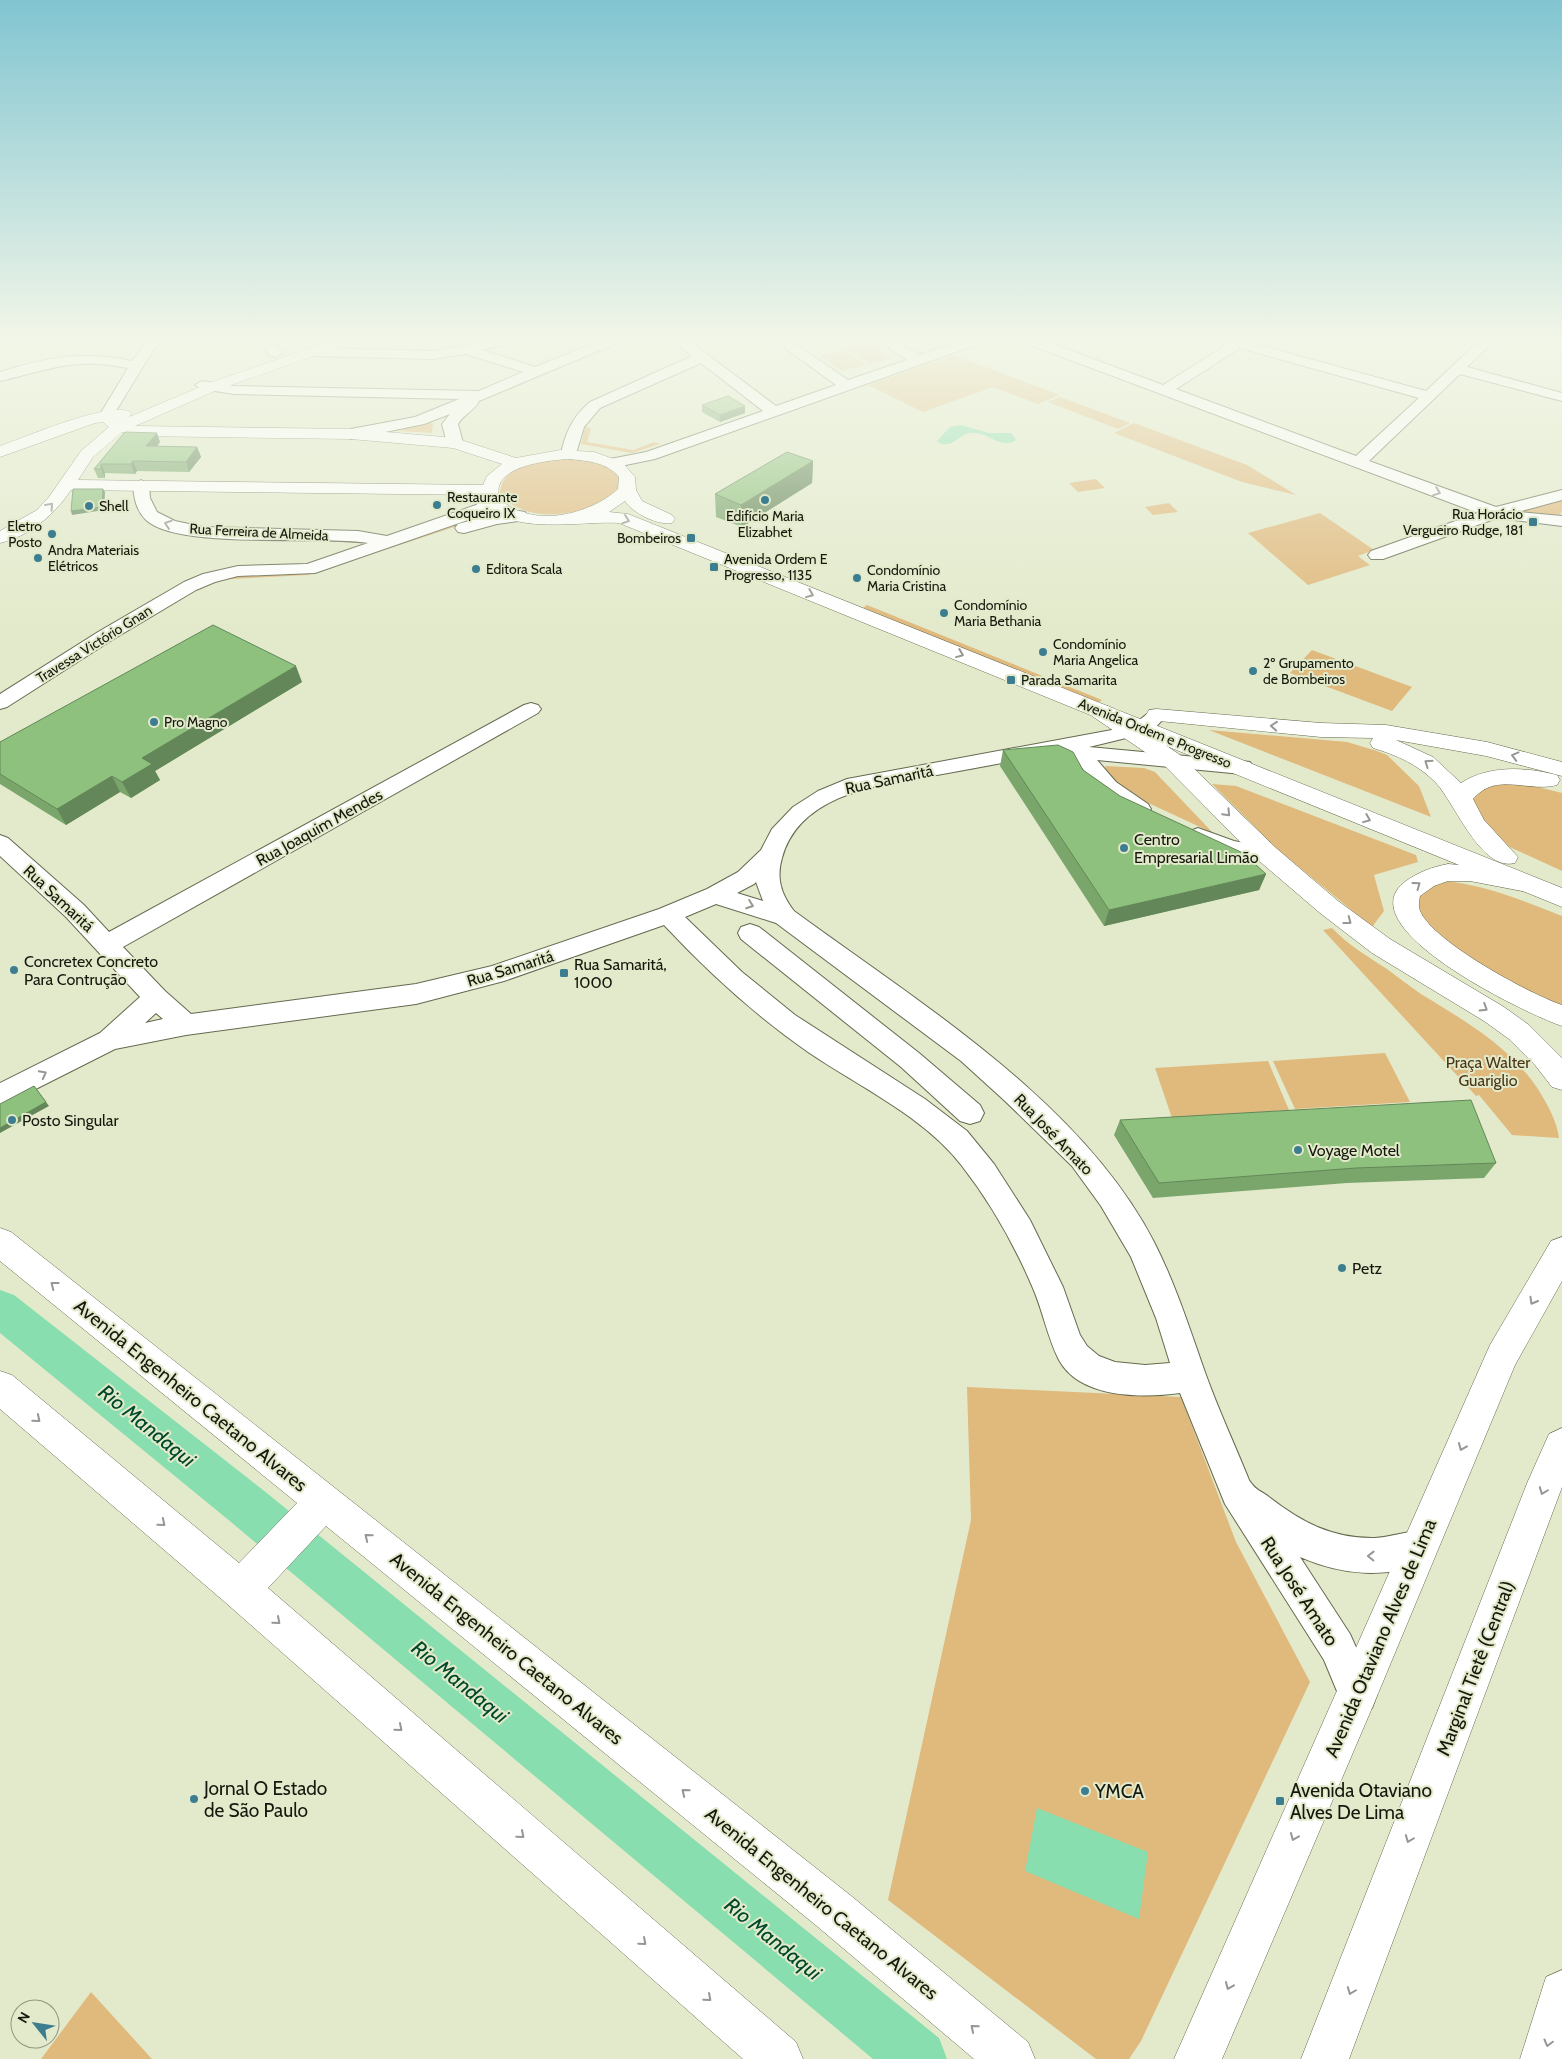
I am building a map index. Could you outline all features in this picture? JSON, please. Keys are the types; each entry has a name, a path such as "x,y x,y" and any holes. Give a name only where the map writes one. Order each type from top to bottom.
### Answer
{"main road":[{"path":"0,452 47,436"},
{"path":"5,531 42,514 66,485 87,454 108,436"},
{"path":"375,436 454,443 517,464"},
{"path":"491,496 494,478 517,464 551,455 569,454 592,457 612,463"},
{"name":"Avenida Ordem e Progresso","path":"612,463 620,468 635,504 644,510 1242,768 1562,898"},
{"path":"66,485 141,484 491,496 508,512 519,516 548,520 578,517 610,506 627,484"},
{"name":"Avenida Ordem e Progresso","path":"578,517 622,518 1096,709 1295,774 1562,879"},
{"path":"1145,725 1386,732 1487,749 1562,769"},
{"path":"1145,725 1172,760 1267,854 1329,907 1381,946 1494,1014 1519,1032 1545,1057 1562,1079"},
{"path":"1321,730 1400,747 1415,755 1444,776 1461,798 1466,812 1506,857"},
{"path":"1461,798 1466,790 1478,782 1495,777 1513,775 1562,783"},
{"path":"1527,884 1469,873 1442,873 1423,881 1408,892 1406,904 1410,917 1428,940 1507,992 1533,1005 1562,1016"},
{"name":"Avenida Engenheiro Caetano Alvares","path":"0,1242 834,1911 1011,2059"},
{"name":"Avenida Otaviano Alves de Lima","path":"1197,2058 1358,1694 1502,1356 1561,1251"},
{"path":"0,1387 240,1589 778,2059"},
{"name":"Marginal Tietê (Central)","path":"1325,2059 1546,1481 1562,1446"},
{"path":"240,1589 324,1502"},
{"path":"1544,2059 1562,1993"}],"street":[{"path":"453,436 454,443"},
{"path":"569,454 573,436"},
{"path":"612,463 649,456 706,436"},
{"path":"1289,436 1494,513 1562,521"},
{"path":"1359,462 1386,436"},
{"path":"627,484 649,456"},
{"name":"Rua Ferreira de Almeida","path":"141,484 141,500 146,511 155,520 180,528 203,532 358,536 396,544"},
{"path":"1378,554 1494,513 1562,495"},
{"path":"396,544 482,509 491,496"},
{"path":"396,544 495,519 519,516"},
{"name":"Travessa Victório Gnan","path":"0,703 105,636 190,586 212,582 273,582 309,578 396,544"},
{"name":"Rua Joaquim Mendes","path":"108,944 531,709"},
{"path":"1096,709 1093,724 1092,755 1122,798 1168,823 1226,846 1248,852 1267,854"},
{"name":"Rua Samaritá","path":"1092,755 1145,725"},
{"name":"Rua Samaritá","path":"0,843 75,911 108,944 156,998 186,1025 416,994 495,974 668,915 746,878 770,855 782,830 793,818 837,790 887,777 1041,749 1242,768"},
{"name":"Rua José Amato","path":"770,855 768,882 771,894 785,917"},
{"name":"Rua José Amato","path":"715,894 785,917 950,1039 1015,1093 1082,1158 1111,1197 1143,1250 1172,1318 1190,1376 1237,1492 1337,1647 1358,1694"},
{"path":"668,915 722,970 803,1035 910,1102 956,1138 988,1177 1048,1288 1074,1356 1089,1369 1114,1379 1147,1381 1190,1376"},
{"path":"750,933 910,1060 970,1113"},
{"path":"0,1096 109,1040 156,998"},
{"path":"109,1040 186,1025"},
{"path":"874,1080 950,1039"},
{"name":"Rua José Amato","path":"1237,1492 1284,1530 1312,1544 1342,1554 1376,1556 1419,1548"}],"green space":[{"path":"583,436 589,436 587,442 633,450 654,442 660,444 632,453 581,444"},
{"path":"1122,436 1169,436 1247,465 1296,495 1242,482"},
{"path":"575,458 605,465 619,476 618,487 606,499 587,508 564,513 539,514 517,507 500,492 503,481 519,467 541,461"},
{"path":"1096,479 1105,488 1078,492 1069,483"},
{"path":"1562,497 1562,512 1558,516 1511,512"},
{"path":"1169,503 1178,512 1153,515 1145,507"},
{"path":"1320,513 1374,550 1358,556 1370,565 1308,585 1248,533"},
{"path":"475,516 479,519 308,575 213,580 220,576 308,572"},
{"path":"867,605 1102,700 1098,703 863,608"},
{"path":"1312,650 1412,687 1392,711 1290,673"},
{"path":"1209,730 1347,742 1377,751 1387,755 1419,786 1431,817"},
{"path":"1105,766 1144,768 1155,772 1213,833 1131,795 1107,772"},
{"path":"1514,781 1562,793 1562,871 1501,843 1470,813 1476,787"},
{"path":"1212,784 1236,786 1416,855 1418,862 1374,875 1384,911 1372,927 1277,849"},
{"path":"1442,881 1489,889 1562,916 1562,1007 1554,1005 1434,941 1413,895"},
{"name":"Praça Walter Guariglio","path":"1332,928 1358,950 1421,994 1485,1035 1513,1059 1538,1089 1554,1119 1559,1138 1512,1135 1479,1095 1476,1096 1323,930"},
{"path":"1385,1053 1410,1102 1295,1109 1273,1061"},
{"path":"1268,1061 1289,1110 1172,1118 1155,1068"},
{"name":"YMCA","path":"967,1387 1181,1397 1236,1542 1310,1682 1141,2041 1129,2059 1096,2059 888,1900 971,1520"},
{"path":"91,1992 152,2059 41,2059 48,2049 60,2049 60,2034"}],"shaded area":[{"path":"942,436 963,436 949,444 937,441"},
{"path":"986,436 1013,436 1016,440 1011,443 1001,442"},
{"path":"1037,1808 1148,1852 1139,1919 1025,1871"}],"building":[{"path":"122,436 154,436 146,446 197,447 186,462 133,461 131,464 101,464 101,469 94,469"},
{"path":"787,452 813,461 741,505 715,494"},
{"name":"Shell","path":"73,489 103,489 102,507 71,511"},
{"name":"Pro Magno","path":"213,625 296,666 142,758 152,764 122,782 112,776 57,809 0,774 0,742"},
{"name":"Centro Empresarial Limão","path":"1058,745 1073,752 1083,770 1120,796 1243,853 1266,874 1109,910 1003,750"},
{"name":"Posto Singular","path":"34,1086 46,1102 0,1128 0,1104"},
{"name":"Voyage Motel","path":"1471,1100 1496,1163 1356,1168 1159,1183 1120,1120"}],"waterway":[{"name":"Rio Mandaqui","path":"0,1308 247,1506 918,2059"}],"place":[{"name":"Edifício Maria Elizabhet","path":"765,500"},
{"name":"Restaurante Coqueiro IX","path":"437,505"},
{"name":"Shell","path":"89,506"},
{"name":"Rua Horácio Vergueiro Rudge, 181","path":"1533,522"},
{"name":"Eletro Posto","path":"52,534"},
{"name":"Bombeiros","path":"691,538"},
{"name":"Andra Materiais Elétricos","path":"38,558"},
{"name":"Avenida Ordem E Progresso, 1135","path":"714,567"},
{"name":"Editora Scala","path":"476,569"},
{"name":"Condomínio Maria Cristina","path":"857,578"},
{"name":"Condomínio Maria Bethania","path":"944,613"},
{"name":"Condomínio Maria Angelica","path":"1043,652"},
{"name":"2º Grupamento de Bombeiros","path":"1253,671"},
{"name":"Parada Samarita","path":"1011,680"},
{"name":"Pro Magno","path":"154,722"},
{"name":"Centro Empresarial Limão","path":"1124,848"},
{"name":"Concretex Concreto Para Contrução","path":"14,970"},
{"name":"Rua Samaritá, 1000","path":"564,973"},
{"name":"Posto Singular","path":"12,1120"},
{"name":"Voyage Motel","path":"1298,1150"},
{"name":"Petz","path":"1342,1268"},
{"name":"YMCA","path":"1085,1791"},
{"name":"Jornal O Estado de São Paulo","path":"194,1799"},
{"name":"Avenida Otaviano Alves De Lima","path":"1280,1801"}]}
